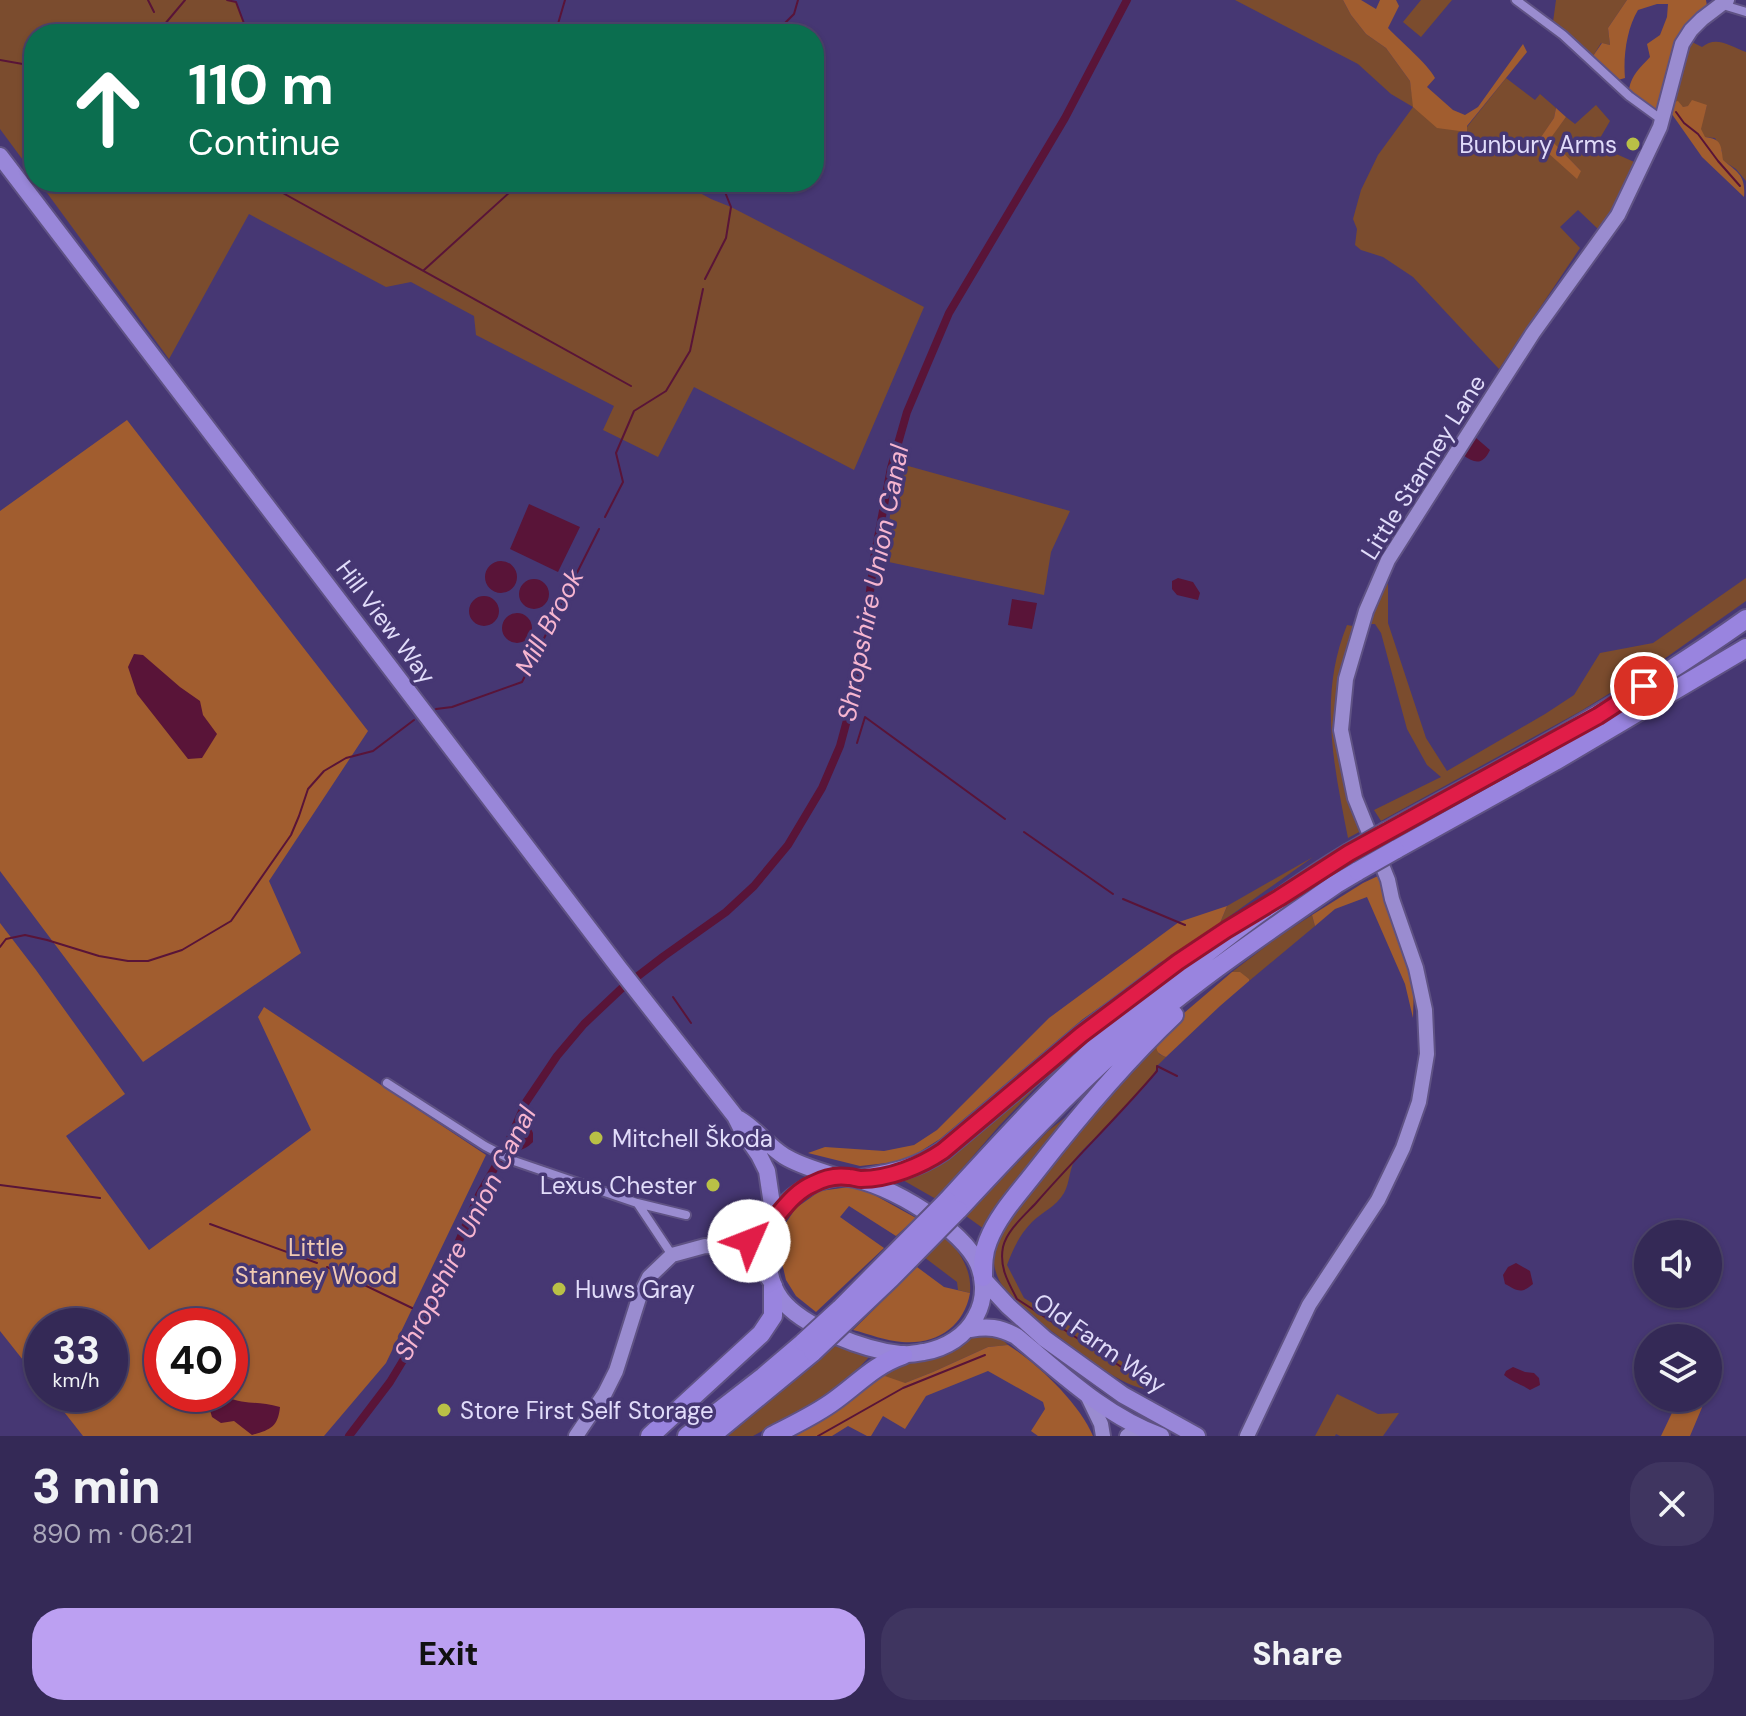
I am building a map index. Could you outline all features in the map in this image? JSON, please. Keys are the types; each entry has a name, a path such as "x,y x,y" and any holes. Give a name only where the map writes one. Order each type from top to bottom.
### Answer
{"highway":[{"path":"861,1179 913,1167 935,1156 1081,1035 1226,930 1387,831 1598,716 1746,619"},
{"path":"1673,691 1746,640"},
{"path":"711,1436 808,1347 840,1309 1127,1040 1202,978 1358,871 1555,761 1746,648"},
{"path":"952,1205 1032,1110 1117,1028 1279,898"},
{"path":"983,1278 987,1242 1001,1216 1085,1109 1139,1048 1269,931"},
{"path":"650,1436 761,1334 773,1316 772,1285"},
{"path":"687,1436 763,1377 808,1347"},
{"path":"772,1436 834,1401 877,1366 903,1355"}],"main road":[{"name":"Hill View Way","path":"0,156 24,187"},
{"name":"Hill View Way","path":"27,192 735,1116 767,1171 773,1220"},
{"name":"Hill View Way","path":"735,1116 784,1156 838,1177"},
{"path":"838,1177 861,1179 924,1210 962,1241 975,1259 983,1278 979,1311 970,1329 943,1346 903,1355 846,1340 793,1313 772,1285 768,1257 773,1220 793,1197 809,1185 838,1177"},
{"name":"Old Farm Way","path":"983,1278 1008,1306 1045,1339 1123,1395 1197,1436"},
{"name":"Old Farm Way","path":"970,1329 1003,1328 1135,1433 1161,1436"}],"street":[{"path":"1516,0 1563,35 1629,96 1662,120"},
{"path":"1725,2 1746,12"},
{"name":"Little Stanney Lane","path":"1247,1436 1309,1305 1378,1200 1403,1148 1419,1102 1427,1054 1425,1010 1416,968 1388,880 1355,798 1341,730 1346,679 1366,611 1388,560 1533,333 1618,215 1655,140 1682,44 1702,19 1725,2"},
{"path":"387,1083 514,1161 637,1203 686,1215"},
{"path":"637,1203 672,1255"},
{"path":"576,1436 616,1371 639,1298 649,1277 672,1255 705,1246 731,1247 749,1241 760,1235 773,1220"},
{"path":"731,1247 761,1269 772,1285"},
{"path":"1087,1395 1101,1424 1103,1436"},
{"path":"1135,1433 1149,1409"}],"shaded area":[{"path":"0,0 236,2 244,24 24,24 24,161 0,129"},
{"path":"1235,0 1343,0 1366,34 1386,48 1410,81 1414,108 1467,127 1506,78 1535,100 1540,94 1556,108 1554,118 1537,144 1581,171 1549,139 1566,117 1575,124 1596,105 1610,121 1596,145 1641,165 1618,207 1598,229 1578,210 1560,227 1580,248 1499,369 1413,277 1383,257 1355,245 1357,229 1353,219 1361,190 1378,155 1413,107 1391,94 1358,64"},
{"path":"1421,0 1452,0 1421,37 1403,22"},
{"path":"1556,0 1627,0 1608,28 1610,45 1601,43 1593,56 1553,22"},
{"path":"1688,40 1702,47 1713,42 1723,43 1746,52 1746,181 1736,169 1722,160 1722,151 1715,138 1704,137 1700,128 1707,105 1683,107 1673,102"},
{"path":"46,192 698,192 924,307 854,470 694,387 658,457 603,430 614,406 476,335 474,316 411,282 386,287 249,214 169,359"},
{"path":"1475,437 1490,450 1478,462 1463,455"},
{"path":"901,464 1070,511 1051,552 1044,595 884,561"},
{"path":"529,504 580,527 558,572 510,549"},
{"path":"501,561 512,566 517,577 512,588 501,593 490,588 485,577 490,566"},
{"path":"1178,578 1193,582 1200,593 1198,600 1177,595 1172,589 1172,581"},
{"path":"1746,578 1746,601 1657,664 1581,711 1381,821 1374,810 1441,777 1427,765 1407,729 1381,633 1375,624 1366,624 1388,583 1388,623 1426,738 1447,771 1574,695 1600,653 1653,643"},
{"path":"534,579 545,583 549,594 545,605 534,609 523,605 519,594 523,583"},
{"path":"484,596 495,600 499,611 495,622 484,626 473,622 469,611 473,600"},
{"path":"1012,599 1037,603 1032,629 1008,625"},
{"path":"517,613 528,617 532,628 528,639 517,643 506,639 502,628 506,617"},
{"path":"1347,625 1353,626 1340,674 1337,710 1361,831 1348,838 1331,731 1333,678"},
{"path":"134,654 143,655 200,701 203,715 217,734 202,758 188,759 137,694 128,667"},
{"path":"1313,857 1220,923 1227,906"},
{"path":"1312,915 1315,926 1249,981 1232,972 1278,937"},
{"path":"1156,1039 1159,1054 1166,1057 1146,1085 1076,1158 1064,1193 1028,1227 1007,1265 1024,1298 1146,1378 1152,1389 1117,1378 1029,1314 1003,1287 994,1260 997,1237 1012,1212"},
{"path":"1082,1045 999,1126 936,1199 901,1179"},
{"path":"523,1111 533,1133 533,1142 520,1150 505,1150"},
{"path":"1067,1116 984,1229 966,1216 1048,1131"},
{"path":"945,1235 964,1262 970,1293 958,1290 957,1282 924,1257"},
{"path":"1516,1263 1530,1271 1533,1284 1522,1290 1505,1284 1503,1275 1508,1267"},
{"path":"981,1334 1000,1337 1008,1345 988,1347 905,1383 860,1392 895,1364 936,1358"},
{"path":"836,1345 870,1356 828,1395 753,1436 728,1436"},
{"path":"1513,1367 1534,1373 1540,1385 1530,1390 1504,1375"},
{"path":"1337,1394 1378,1414 1399,1413 1383,1436 1315,1436"},
{"path":"248,1402 280,1407 275,1423 252,1435 234,1421 221,1423 210,1412 248,1412"}],"green space":[{"path":"1343,0 1361,0 1376,9 1380,0 1396,0 1399,6 1388,28 1435,78 1427,87 1453,110 1465,115 1478,107 1523,44 1527,52 1467,126 1467,132 1437,128 1413,107 1410,81 1386,48 1366,34"},
{"path":"1627,0 1706,0 1704,13 1690,22 1660,115 1629,89 1634,75 1650,57 1647,44 1660,35 1668,4 1638,10 1627,42 1625,78 1618,80 1593,56 1602,43 1610,45 1608,28"},
{"path":"1692,100 1707,105 1701,129 1705,137 1719,143 1723,160 1740,175 1744,197 1702,157 1669,110 1673,102 1678,101 1683,107"},
{"path":"1556,108 1566,117 1550,139 1581,171 1577,179 1537,143 1554,118"},
{"path":"127,420 368,731 269,881 301,953 143,1062 0,871 0,511"},
{"path":"1378,876 1414,981 1413,1018 1405,984 1367,897 1335,909 1315,926 1312,915"},
{"path":"1227,906 1220,923 1083,1019 940,1139 905,1161 860,1166 808,1153 825,1147 884,1151 914,1145 937,1130 1049,1018 1179,922"},
{"name":"Little Stanney Wood","path":"0,923 125,1094 66,1136 149,1250 311,1130 258,1017 264,1007 486,1155 386,1363 324,1436 83,1436 64,1412 128,1412 128,1308 24,1308 24,1361 0,1331"},
{"path":"1232,972 1240,972 1249,981 1166,1057 1160,1054 1156,1039"},
{"path":"849,1187 869,1192 916,1218 896,1236 849,1206 840,1217 884,1248 816,1312 796,1296 786,1280 779,1250 781,1230 796,1208 820,1191"},
{"path":"917,1267 944,1287 970,1293 967,1305 955,1324 937,1337 914,1342 890,1340 853,1330"},
{"path":"1008,1345 1056,1385 1078,1411 1093,1436 1038,1436 1031,1431 1045,1409 1043,1402 988,1371 926,1396 905,1429 883,1416 871,1436 848,1426 832,1436 792,1436 816,1424 882,1375 905,1383 988,1347"},
{"path":"1672,1412 1700,1412 1690,1436 1661,1436"}],"waterway":[{"path":"148,0 154,12"},
{"path":"165,24 185,0"},
{"path":"227,0 236,2 244,24"},
{"path":"558,24 565,0"},
{"name":"Mill Brook","path":"784,24 794,14 798,0"},
{"name":"Shropshire Union Canal","path":"349,1436 390,1382 410,1349 479,1195 505,1150 526,1102 557,1056 584,1024 621,989 726,912 754,886 788,845 822,788 840,746 860,672 874,559 891,468 907,412 949,313 1065,118 1127,0"},
{"path":"0,60 24,64"},
{"path":"1676,112 1740,186"},
{"path":"281,192 631,386"},
{"path":"424,270 510,192"},
{"name":"Mill Brook","path":"705,279 726,238 731,207 725,192"},
{"name":"Mill Brook","path":"605,517 623,482 616,453 634,411 666,391 690,351 703,289"},
{"name":"Mill Brook","path":"436,709 452,707 522,682 599,529"},
{"path":"857,743 865,717 1005,819"},
{"name":"Mill Brook","path":"0,947 6,939 25,935 128,961 148,961 182,950 231,921 291,835 308,789 324,771 346,758 373,751 414,720"},
{"path":"1024,832 1113,894"},
{"path":"1123,899 1185,925"},
{"path":"673,997 691,1023"},
{"path":"1146,1383 1017,1299 1005,1274 1002,1254 1005,1241 1017,1223 1142,1088 1157,1071 1157,1066 1177,1076"},
{"path":"0,1185 100,1198"},
{"path":"210,1224 317,1263"},
{"path":"327,1267 412,1308"},
{"path":"818,1436 903,1388 985,1355"}],"place":[{"name":"Bunbury Arms","path":"1633,144"},
{"name":"Mitchell Škoda","path":"596,1138"},
{"name":"Lexus Chester","path":"713,1185"},
{"name":"Huws Gray","path":"559,1289"},
{"name":"Store First Self Storage","path":"444,1410"}],"route":[{"path":"749,1241 760,1235 793,1197 809,1185 826,1178 861,1179 897,1172 928,1161 1081,1035 1226,930 1349,853 1598,716 1644,686"}]}
